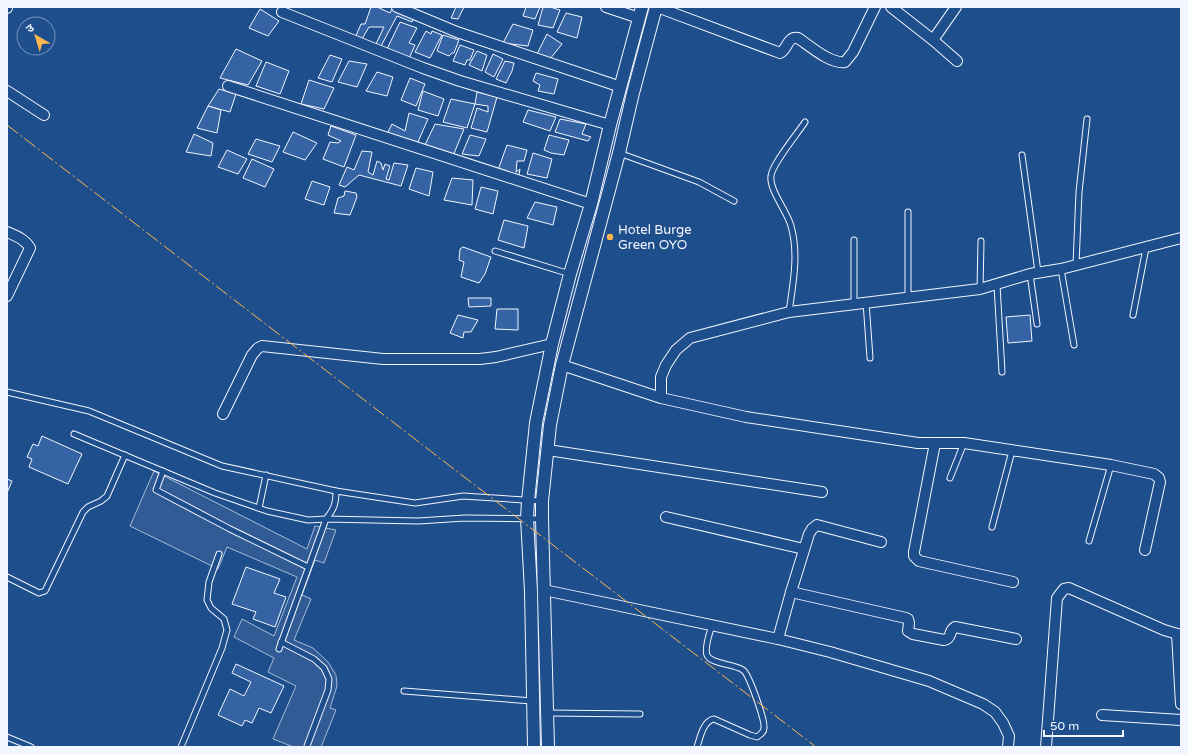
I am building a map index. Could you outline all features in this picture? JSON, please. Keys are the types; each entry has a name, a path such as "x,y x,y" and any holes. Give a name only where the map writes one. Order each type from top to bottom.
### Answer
{"street":[{"path":"397,7 457,32 621,86"},
{"path":"534,747 531,591 527,518 536,423 552,344 570,274 591,204 610,125 640,13 606,7"},
{"path":"548,747 542,501 550,425 562,364 619,153 656,7 780,53 785,49 791,38 798,38 832,61 840,63 845,62 853,52 875,7"},
{"path":"891,7 957,61"},
{"path":"933,40 956,7"},
{"path":"282,12 460,82 610,125"},
{"path":"228,86 591,204"},
{"path":"7,91 44,115"},
{"path":"7,232 22,239 30,248 7,296"},
{"path":"661,398 661,377 666,365 676,350 690,338 789,312 980,289 1034,273 1061,269 1181,238"},
{"path":"223,414 252,355 262,346 384,358 480,359 496,357 552,344"},
{"path":"562,364 661,398 746,417 918,443 964,443 1111,465 1154,474 1160,478 1160,482 1145,550"},
{"path":"935,444 914,556 919,561 1014,582"},
{"path":"548,450 822,492"},
{"path":"666,517 804,549"},
{"path":"778,639 804,549 812,528 817,525 881,542"},
{"path":"1046,747 1057,598 1064,588 1069,588 1179,635 1181,704"},
{"path":"544,590 778,639 830,652 929,681 983,704 995,712 1003,723 1009,736 1008,747"},
{"path":"791,592 906,618 908,619 909,623 908,631 921,636 944,640 948,639 950,637 951,630 955,627 1016,639"},
{"path":"1102,715 1181,720"}],"lane":[{"path":"1076,265 1079,192 1087,119"},
{"path":"789,312 794,275 793,236 786,213 774,189 771,174 775,165 806,122"},
{"path":"619,153 699,182 734,201"},
{"path":"1022,155 1034,273 1036,324"},
{"path":"908,212 908,297"},
{"path":"854,240 854,304"},
{"path":"980,289 981,241"},
{"path":"1133,316 1146,248"},
{"path":"495,251 570,274"},
{"path":"1061,269 1074,345"},
{"path":"997,285 1002,372"},
{"path":"866,302 870,358"},
{"path":"7,392 89,411 222,466 336,490 415,503 463,496 542,501"},
{"path":"74,434 215,493 259,508 308,520 418,521 465,518 542,518"},
{"path":"950,478 964,443"},
{"path":"992,527 1012,450"},
{"path":"7,577 39,593 45,591 83,512 88,507 101,501 107,496 125,455"},
{"path":"1089,541 1111,465"},
{"path":"163,471 156,490 308,568"},
{"path":"259,508 266,475"},
{"path":"279,649 326,519 334,509 336,490"},
{"path":"181,747 222,648 227,630 224,619 211,608 207,600 209,582 219,554"},
{"path":"697,747 705,724 709,720 714,719 757,737 762,734 764,729 764,718 745,671 738,667 711,661 707,656 706,650 712,625"},
{"path":"281,642 314,659 324,668 329,679 328,690 307,746"},
{"path":"404,691 533,701"},
{"path":"547,713 640,714"},
{"path":"7,737 31,747"}],"shaded area":[{"path":"154,471 307,549 315,526 336,530 324,563 315,560 302,595 311,599 294,640 313,648 328,662 336,675 337,686 330,708 336,710 321,747 294,747 273,739 296,686 268,672 274,658 234,637 242,619 274,636 297,577 227,547 218,569 130,526"}],"building":[{"path":"371,7 377,7 390,13 392,9 413,19 412,22 397,16 380,48 375,46 384,27 369,27 362,39 355,38 361,24 365,24"},
{"path":"456,7 464,7 458,19 451,18"},
{"path":"526,7 540,7 535,19 523,16"},
{"path":"543,7 550,7 560,10 553,28 538,25"},
{"path":"260,9 279,21 268,36 249,28"},
{"path":"566,13 582,17 577,38 557,32"},
{"path":"400,22 417,28 409,43 415,45 408,61 387,49"},
{"path":"513,24 533,30 528,46 503,43"},
{"path":"426,31 431,34 432,31 442,35 430,58 415,52"},
{"path":"547,34 562,44 550,59 537,54"},
{"path":"443,35 459,40 454,53 449,56 437,51"},
{"path":"460,45 474,50 470,60 467,60 465,65 453,61"},
{"path":"236,49 262,61 248,85 220,78"},
{"path":"477,51 487,55 482,71 469,65"},
{"path":"493,54 503,59 494,77 485,72"},
{"path":"330,55 342,59 332,82 318,78"},
{"path":"349,61 367,64 357,87 338,82"},
{"path":"505,61 514,63 506,83 496,79"},
{"path":"266,62 289,71 280,94 256,86"},
{"path":"377,72 393,77 387,96 366,91"},
{"path":"536,73 558,79 554,94 538,91 540,85 533,81"},
{"path":"410,78 425,84 416,106 401,100"},
{"path":"309,80 334,88 324,109 301,104"},
{"path":"219,89 236,94 230,112 208,106"},
{"path":"423,91 444,99 438,116 418,110"},
{"path":"477,92 497,97 487,132 471,128 477,108 488,112 488,106 475,104"},
{"path":"451,99 475,104 467,128 443,122"},
{"path":"208,106 221,110 217,133 197,128"},
{"path":"528,110 556,117 550,131 523,122"},
{"path":"409,113 428,119 417,144 387,134 392,124 405,131"},
{"path":"560,119 586,124 582,134 591,137 588,141 555,132"},
{"path":"435,124 464,129 453,156 424,147"},
{"path":"331,126 356,135 344,167 323,159 330,142 338,143 341,141 328,135"},
{"path":"293,132 317,143 305,160 283,152"},
{"path":"194,134 213,143 211,156 186,152"},
{"path":"470,135 486,139 479,156 462,154"},
{"path":"549,135 569,140 564,155 551,153 544,150"},
{"path":"256,139 280,146 272,162 248,154"},
{"path":"507,145 527,150 524,161 517,161 516,172 520,169 519,175 498,170"},
{"path":"227,150 247,159 238,174 218,167"},
{"path":"362,151 372,152 368,172 373,175 377,161 381,163 383,170 385,164 390,166 386,179 389,180 394,163 408,165 401,186 359,175 345,187 339,185 347,167 354,170"},
{"path":"533,153 552,159 547,178 527,174"},
{"path":"252,159 274,169 265,187 243,178"},
{"path":"416,168 433,172 429,196 409,189"},
{"path":"452,178 473,180 472,205 444,200"},
{"path":"312,181 330,187 324,205 305,199"},
{"path":"481,187 498,191 493,214 475,209"},
{"path":"345,191 356,193 357,197 350,215 334,213 338,198 344,196"},
{"path":"535,202 557,207 553,225 527,218"},
{"path":"504,220 528,226 524,248 498,240"},
{"path":"463,247 491,257 485,274 479,283 461,277 464,262 459,260 460,249"},
{"path":"468,298 491,298 491,306 469,307"},
{"path":"497,309 518,309 518,330 495,329"},
{"path":"458,315 478,320 471,332 464,332 463,338 450,333"},
{"path":"1030,315 1032,341 1008,343 1006,317"},
{"path":"42,436 82,454 68,484 29,467 32,459 27,457 33,444 38,446"},
{"path":"7,479 12,481 7,493"},
{"path":"246,567 280,579 274,593 286,597 275,627 253,619 256,612 232,604"},
{"path":"236,664 284,686 271,713 259,708 252,723 245,720 242,726 218,715 230,689 244,696 251,682 232,673"}],"power":[{"path":"7,125 816,747"}],"place":[{"name":"Hotel Burge Green OYO","path":"610,237"}]}
